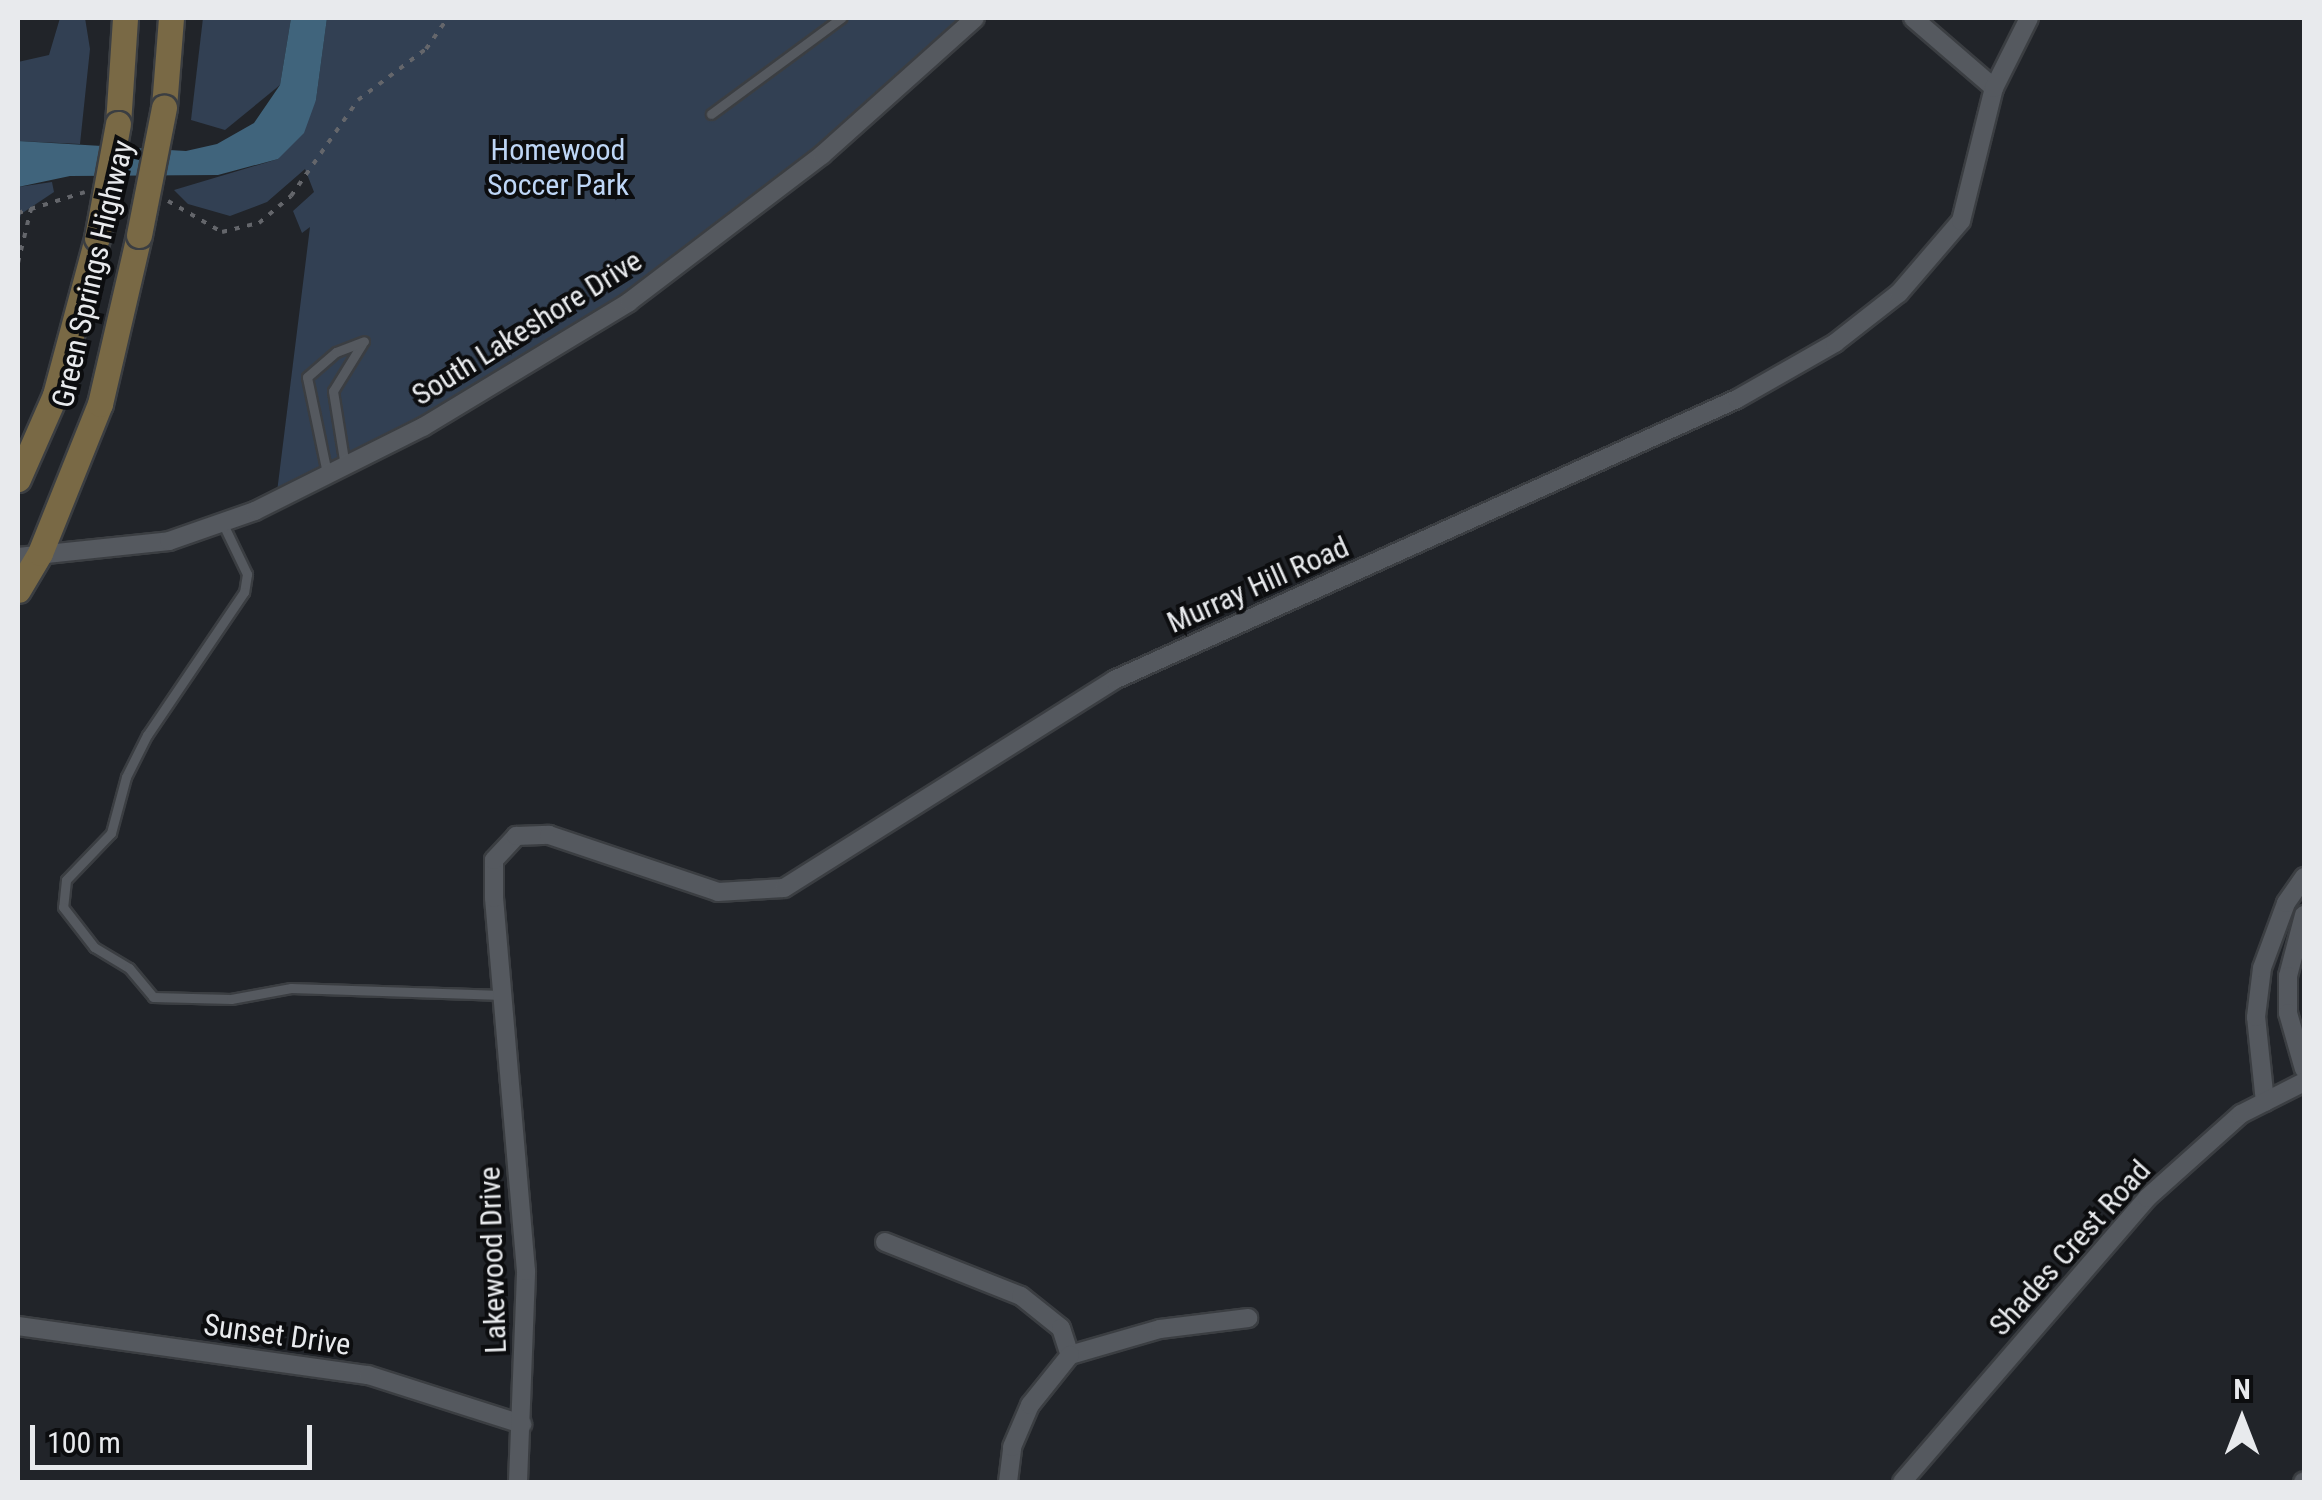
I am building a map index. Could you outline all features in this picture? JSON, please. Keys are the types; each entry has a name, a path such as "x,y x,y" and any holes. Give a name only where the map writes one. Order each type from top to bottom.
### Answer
{"main road":[{"name":"Green Springs Highway","path":"18,479 55,395 97,238 118,124 125,18"},
{"name":"Green Springs Highway","path":"18,590 29,555 100,404 140,234 164,107 171,18"}],"street":[{"name":"South Lakeshore Drive","path":"29,555 168,540 222,522 344,466 536,362 629,302 822,155 976,18"},
{"path":"1913,18 1994,88"},
{"name":"Murray Hill Road","path":"508,1036 494,860 516,836 549,835 718,892 784,888 1114,680 1737,398 1835,343 1899,293 1962,221 1994,88 2029,18"},
{"path":"2265,1102 2257,1031 2262,968 2282,913 2304,877"},
{"path":"2304,915 2288,992 2304,1069"},
{"name":"Lakewood Drive","path":"508,1036 526,1271 518,1482"},
{"name":"Shades Crest Road","path":"1902,1482 2146,1198 2241,1114 2304,1082"},
{"path":"885,1242 1022,1296 1061,1328 1070,1355"},
{"path":"1008,1482 1012,1447 1030,1405 1070,1355 1160,1329 1248,1318"},
{"name":"Sunset Drive","path":"18,1326 368,1375 522,1424"}],"lane":[{"path":"711,114 841,18"},
{"path":"327,474 307,377 336,352 364,341 333,391 344,466"},
{"path":"222,522 247,574 244,592 147,734 126,777 110,833 66,880 63,907 94,947 129,968 153,997 231,999 290,988 504,996"}],"path":[{"path":"157,197 213,230 248,229 291,196 343,117 426,49 448,18"},
{"path":"18,213 97,192"},
{"path":"18,263 30,209"}],"green space":[{"path":"60,18 85,18 90,49 80,144 18,141 18,62 49,55"},
{"path":"203,18 291,18 280,85 225,130 191,120"},
{"name":"Homewood Soccer Park","path":"327,18 974,18 758,204 503,382 276,500 310,227 302,233 293,211 314,192 305,169 267,202 230,216 188,204 174,190 278,159 316,100"},
{"path":"52,182 54,192 21,214 18,225 18,187"}],"shaded area":[{"path":"291,18 327,18 316,100 304,133 278,159 218,175 70,176 18,187 18,141 186,151 217,144 254,123 280,85"}]}
